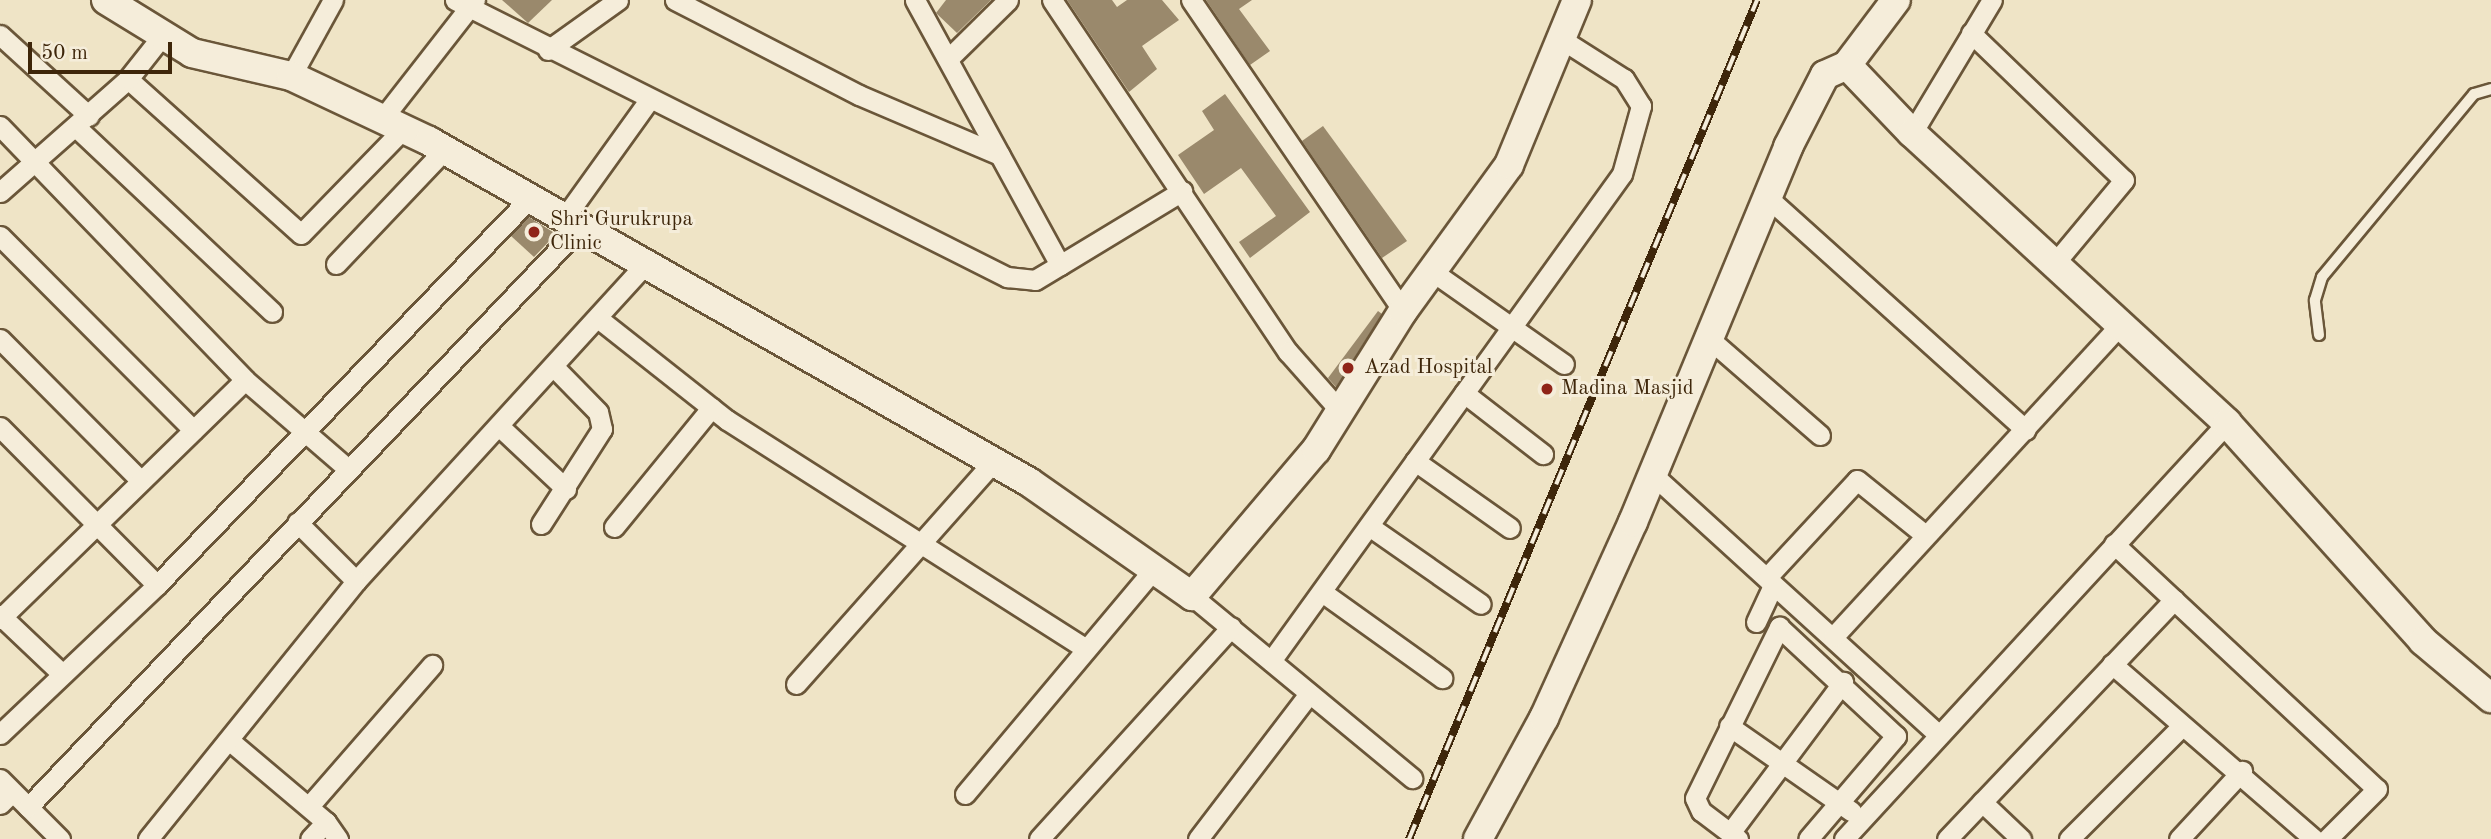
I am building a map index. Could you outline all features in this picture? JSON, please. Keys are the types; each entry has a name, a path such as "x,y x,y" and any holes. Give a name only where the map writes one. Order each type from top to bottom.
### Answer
{"street":[{"path":"106,0 192,53 291,76 444,150 994,461 1192,596 1412,778"},
{"path":"291,76 333,0"},
{"path":"548,50 618,0"},
{"path":"675,0 859,96 1000,155"},
{"path":"915,0 1060,265"},
{"path":"948,59 1008,0"},
{"path":"1052,0 1288,352 1341,412"},
{"path":"1191,0 1403,311"},
{"path":"1192,596 1341,412 1403,311 1508,165 1577,0"},
{"path":"1478,839 1544,718 1652,474 1706,337 1767,197 1825,75 1847,65 1896,0"},
{"path":"1912,133 1992,0"},
{"path":"128,79 301,234 393,124 466,2 548,50 1007,277 1035,280 1182,191"},
{"path":"1971,33 2124,180 2054,264"},
{"path":"0,35 272,312"},
{"path":"0,192 83,122 128,79 162,36"},
{"path":"1272,662 1622,174 1642,120 1624,79 1561,38"},
{"path":"1847,65 1912,133 2227,423 2423,641 2491,698"},
{"path":"28,807 348,470 573,222 649,100"},
{"path":"0,126 245,380 348,470"},
{"path":"336,264 444,150"},
{"path":"1767,197 2026,430"},
{"path":"0,734 59,671 157,584 529,199"},
{"path":"0,236 193,430"},
{"path":"148,839 230,741 356,581 599,319 646,262"},
{"path":"1433,272 1564,364"},
{"path":"599,319 711,408 926,541 1086,649"},
{"path":"1834,636 1924,534 2026,430 2120,325"},
{"path":"1706,337 1820,435"},
{"path":"0,339 141,481"},
{"path":"541,524 601,438 602,423 554,366"},
{"path":"59,671 1,617 245,380"},
{"path":"1464,393 1543,454"},
{"path":"614,527 711,408"},
{"path":"1844,839 2227,423"},
{"path":"499,426 566,489"},
{"path":"0,427 157,584"},
{"path":"796,684 926,541 994,461"},
{"path":"1415,461 1510,528"},
{"path":"1652,474 1769,575 1939,734"},
{"path":"1769,575 1857,480 1868,482 1924,534"},
{"path":"298,522 356,581"},
{"path":"1369,526 1481,604"},
{"path":"2114,544 2377,789 2327,839"},
{"path":"965,794 1154,569"},
{"path":"1756,622 1772,587 1769,575"},
{"path":"1322,592 1442,678"},
{"path":"1947,839 2174,600"},
{"path":"1039,839 1231,627"},
{"path":"1808,839 1896,736 1843,682 1786,630 1773,629 1695,798 1734,836 1781,762 1843,682"},
{"path":"2112,664 2181,727 2242,771 2314,839"},
{"path":"310,805 432,665"},
{"path":"1198,839 1310,694"},
{"path":"1728,726 1862,819"},
{"path":"2069,839 2181,727"},
{"path":"230,741 310,805 338,839"},
{"path":"2179,839 2242,771"},
{"path":"4,792 28,807 60,839"},
{"path":"1982,802 2021,839"},
{"path":"310,839 326,822"}],"lane":[{"path":"2319,335 2315,300 2322,277 2474,94 2491,89"}],"building":[{"path":"502,0 552,0 528,23"},
{"path":"946,0 991,0 957,33 936,13"},
{"path":"1067,0 1112,0 1117,7 1127,0 1162,0 1179,20 1142,46 1157,69 1129,92"},
{"path":"1206,0 1252,0 1239,9 1270,51 1250,65"},
{"path":"1225,94 1310,212 1250,258 1239,242 1276,216 1241,168 1204,194 1178,155 1214,130 1202,111"},
{"path":"1323,126 1407,241 1382,258 1302,141"},
{"path":"529,217 556,234 534,257 511,236"},
{"path":"1378,311 1382,314 1336,387 1328,378"}],"railway":[{"path":"1409,839 1757,0"}],"place":[{"name":"Shri Gurukrupa Clinic","path":"534,232"},
{"name":"Azad Hospital","path":"1348,368"},
{"name":"Madina Masjid","path":"1547,389"}]}
